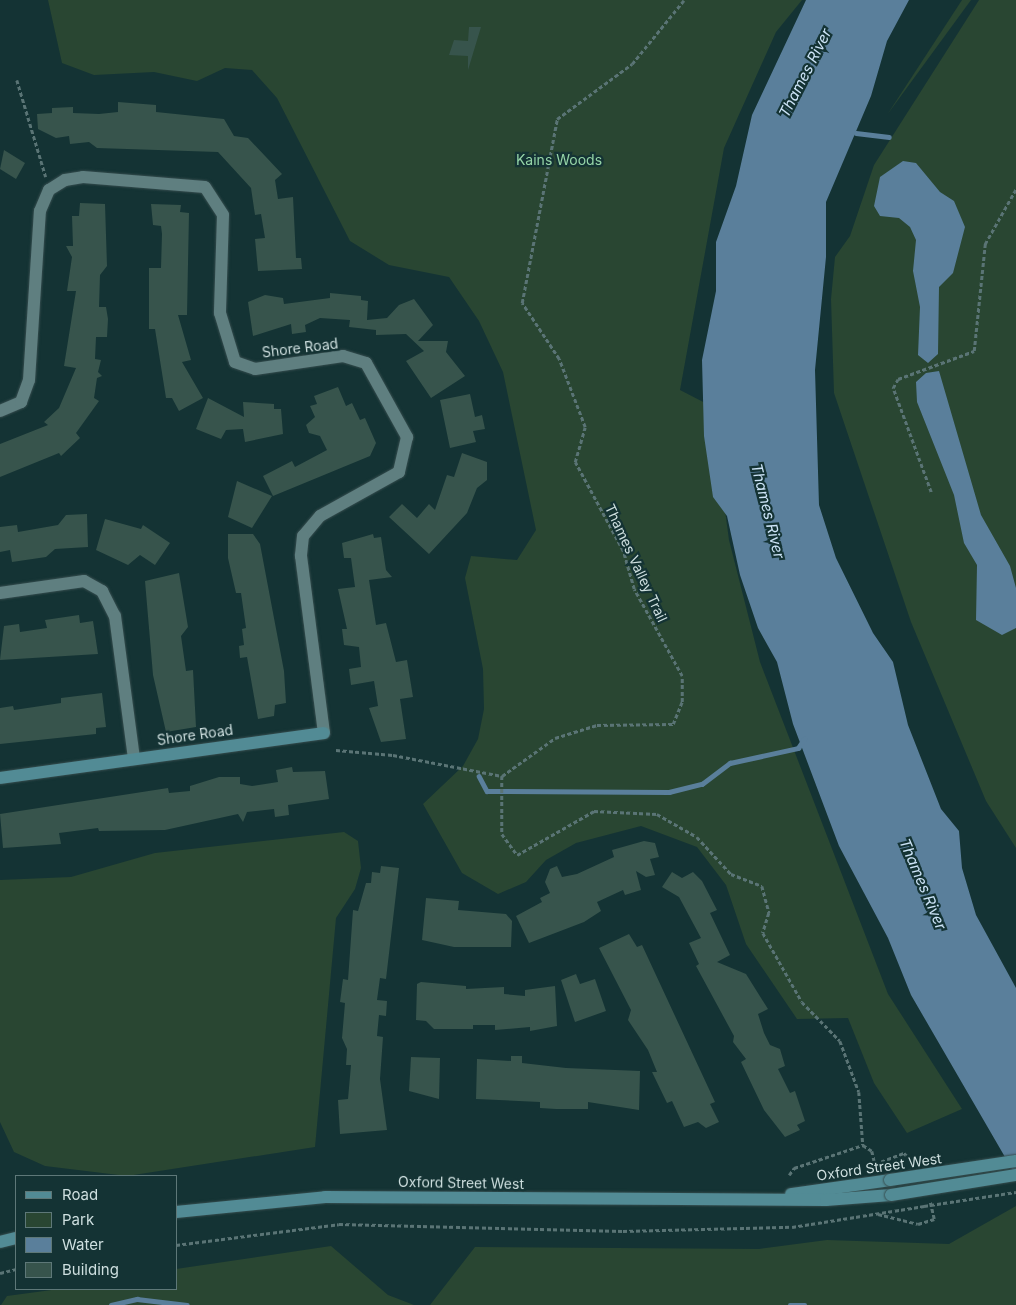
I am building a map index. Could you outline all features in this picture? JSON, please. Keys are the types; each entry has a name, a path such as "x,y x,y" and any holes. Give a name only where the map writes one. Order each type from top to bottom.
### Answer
{"main road":[{"name":"Shore Road","path":"0,778 324,733"},
{"name":"Oxford Street West","path":"746,1200 1016,1161"},
{"name":"Oxford Street West","path":"178,1212 325,1196 746,1200 891,1195 1016,1175"},
{"path":"0,1242 15,1238"}],"street":[{"name":"Shore Road","path":"0,410 21,402 29,380 40,211 48,190 65,180 83,177 205,187 223,215 220,314 235,362 255,369 343,356 366,363 407,437 399,472 320,516 303,536 300,556 324,733"},
{"path":"0,594 63,581 84,581 102,590 115,616 134,759"}],"path":[{"name":"Thames Valley Trail","path":"502,776 555,738 597,725 673,724 682,702 682,676 634,589 624,552 575,462 586,428 559,359 522,303 541,188 558,119 632,64 684,0"},
{"path":"17,80 47,179"},
{"path":"931,492 893,388 898,379 974,351 985,244 1016,189"},
{"path":"336,750 392,755 502,776 502,834 517,856 594,810 657,814 696,837 730,874 762,886 769,913 763,933 802,1002 840,1041 859,1092 863,1145"},
{"path":"863,1145 872,1151 875,1164 904,1153"},
{"path":"789,1174 794,1168 863,1145"},
{"path":"178,1244 339,1224 623,1231 792,1227 1016,1192"},
{"path":"0,1273 15,1269"}],"green space":[{"name":"Kains Woods","path":"48,0 802,0 776,32 724,148 680,390 711,406 729,540 760,662 888,994 962,1109 907,1133 874,1083 848,1018 797,1019 746,944 726,885 697,847 641,826 576,843 546,860 526,882 498,894 462,873 423,804 463,766 478,739 484,709 483,669 465,578 471,556 517,560 536,530 503,372 479,321 449,277 389,265 350,241 277,98 252,70 225,68 197,81 154,72 94,75 62,63"},
{"path":"962,0 971,0 887,115"},
{"path":"979,0 1016,0 1016,848 986,801 911,622 834,393 831,299 835,257 850,236 874,165"},
{"path":"344,832 358,841 361,868 355,889 336,918 315,1147 133,1175 45,1166 14,1152 0,1122 0,880 71,877 155,853"},
{"path":"1016,1206 1016,1305 430,1305 475,1247 759,1249 827,1240 949,1244"},
{"path":"331,1246 388,1295 414,1305 1,1305 7,1296 52,1290 178,1290 178,1269"}],"water":[{"name":"Thames River","path":"806,0 909,0 887,41 871,96 826,202 826,257 815,370 819,505 836,558 873,633 893,662 908,725 941,809 959,831 962,868 976,915 1016,988 1016,1176 911,995 888,938 839,846 793,724 777,662 758,628 740,575 727,516 713,497 704,436 702,360 716,291 716,242 736,186 752,115"},
{"path":"903,161 916,163 940,192 954,201 965,227 953,273 939,287 938,354 928,363 918,355 920,307 913,271 916,240 910,227 899,218 880,216 874,206 880,177"},
{"path":"939,371 981,515 1010,566 1016,588 1016,628 1002,635 976,620 977,565 964,543 954,495 917,402 916,382 926,373"}],"building":[{"path":"469,27 481,27 468,70 468,56 449,55 454,40 468,41"},
{"path":"118,102 156,105 156,112 224,119 234,136 248,138 282,174 275,180 278,199 293,197 296,258 301,258 302,269 258,271 255,239 265,238 261,214 255,215 251,188 218,152 97,148 89,142 70,144 69,136 56,138 38,129 37,114 52,113 52,108 73,107 73,113 99,114 118,112"},
{"path":"4,150 25,163 16,179 0,169"},
{"path":"80,203 105,204 107,266 100,275 99,307 106,307 108,319 107,337 96,337 95,359 101,360 98,372 102,376 97,378 94,398 99,401 76,433 80,438 61,456 59,453 0,477 0,444 48,425 44,422 59,408 76,368 64,366 76,291 67,291 72,257 66,246 73,246 72,216 79,216"},
{"path":"151,204 181,205 180,212 189,213 187,315 178,315 191,360 182,362 203,398 179,411 172,398 166,398 155,329 149,329 149,268 161,268 162,234 161,226 153,225"},
{"path":"330,293 361,296 361,300 368,301 367,320 387,318 399,305 414,299 433,325 418,341 448,341 446,352 465,376 431,398 406,361 424,351 406,334 376,335 376,330 349,327 350,320 320,318 305,325 306,332 292,334 291,324 253,336 248,302 265,295 283,298 284,304 330,298"},
{"path":"338,387 346,406 352,403 360,420 365,418 376,443 370,456 273,496 263,476 292,461 295,467 327,450 320,436 309,433 306,425 315,417 310,406 317,404 314,396"},
{"path":"470,394 475,417 482,415 485,429 473,431 476,442 450,448 440,400"},
{"path":"208,398 244,417 243,402 274,404 274,409 281,409 283,434 245,442 243,429 226,430 221,439 196,429"},
{"path":"462,453 487,462 487,480 477,488 467,513 429,554 389,517 402,504 417,518 429,504 435,510 447,475 454,477"},
{"path":"237,481 272,496 252,528 228,517"},
{"path":"87,514 88,547 55,549 46,557 12,562 10,550 0,552 0,527 17,525 18,532 58,525 66,515"},
{"path":"105,519 141,529 143,525 170,543 155,565 140,555 128,565 96,550"},
{"path":"228,534 253,534 260,544 284,671 286,703 275,705 274,716 258,719 247,657 240,658 239,646 244,645 242,629 246,628 241,593 236,593 228,558"},
{"path":"373,534 374,538 381,537 386,570 392,577 369,580 376,625 386,623 396,662 407,660 413,697 400,699 406,739 381,742 369,708 378,706 374,681 351,685 349,669 361,667 359,647 344,645 342,629 347,629 338,589 355,587 351,558 344,558 342,543"},
{"path":"179,573 188,627 181,636 186,671 193,670 196,727 166,732 153,675 145,581"},
{"path":"79,615 80,623 93,621 98,654 0,660 4,626 19,624 20,632 47,628 45,620"},
{"path":"102,693 106,727 96,728 96,734 0,744 0,708 13,706 14,710 61,703 61,698"},
{"path":"292,767 293,772 325,771 329,799 288,805 289,815 275,817 274,809 247,812 243,822 238,814 165,830 99,831 98,828 59,833 61,844 3,848 0,814 168,788 169,793 190,791 190,786 219,777 240,777 240,784 252,786 278,782 276,770"},
{"path":"644,841 655,843 659,857 650,859 655,875 646,877 636,871 641,890 625,895 623,890 597,902 601,911 584,922 529,943 516,916 542,902 540,898 550,893 545,882 550,869 557,866 562,877 577,874 614,857 612,850"},
{"path":"381,866 399,868 386,979 380,978 377,1000 387,1001 386,1016 379,1015 377,1036 383,1037 380,1079 387,1130 340,1134 338,1100 348,1099 351,1065 346,1065 347,1049 342,1038 345,1003 340,1002 343,979 348,980 353,910 358,911 366,883 371,883 372,872 380,873"},
{"path":"672,872 682,878 693,872 702,881 717,910 710,913 730,955 717,962 746,974 768,1009 758,1014 764,1033 770,1045 780,1049 785,1066 778,1069 790,1093 795,1091 805,1121 797,1125 800,1130 785,1137 764,1110 741,1062 746,1059 733,1042 734,1036 696,966 699,964 689,943 701,938 679,897 662,887"},
{"path":"426,898 459,901 458,910 506,914 512,921 511,947 454,947 422,940"},
{"path":"629,934 637,947 642,945 715,1102 710,1104 719,1122 706,1128 698,1122 684,1127 672,1101 667,1103 652,1072 657,1072 648,1050 628,1020 631,1010 599,948"},
{"path":"576,974 580,984 595,979 606,1011 575,1022 561,980"},
{"path":"421,982 466,986 466,989 504,987 504,994 525,996 525,990 555,986 557,1026 530,1031 530,1027 495,1030 495,1025 473,1025 473,1029 434,1029 426,1021 416,1020 417,984"},
{"path":"511,1056 522,1056 522,1063 566,1068 640,1071 639,1110 588,1102 588,1109 540,1108 540,1102 476,1099 477,1059 511,1061"},
{"path":"411,1057 440,1058 439,1099 409,1091"}],"waterway":[{"path":"856,133 889,137"},
{"path":"479,776 487,791 669,792 702,784 730,763 798,748 804,739"},
{"path":"111,1305 137,1299 187,1305"},
{"path":"790,1305 805,1305"}]}
